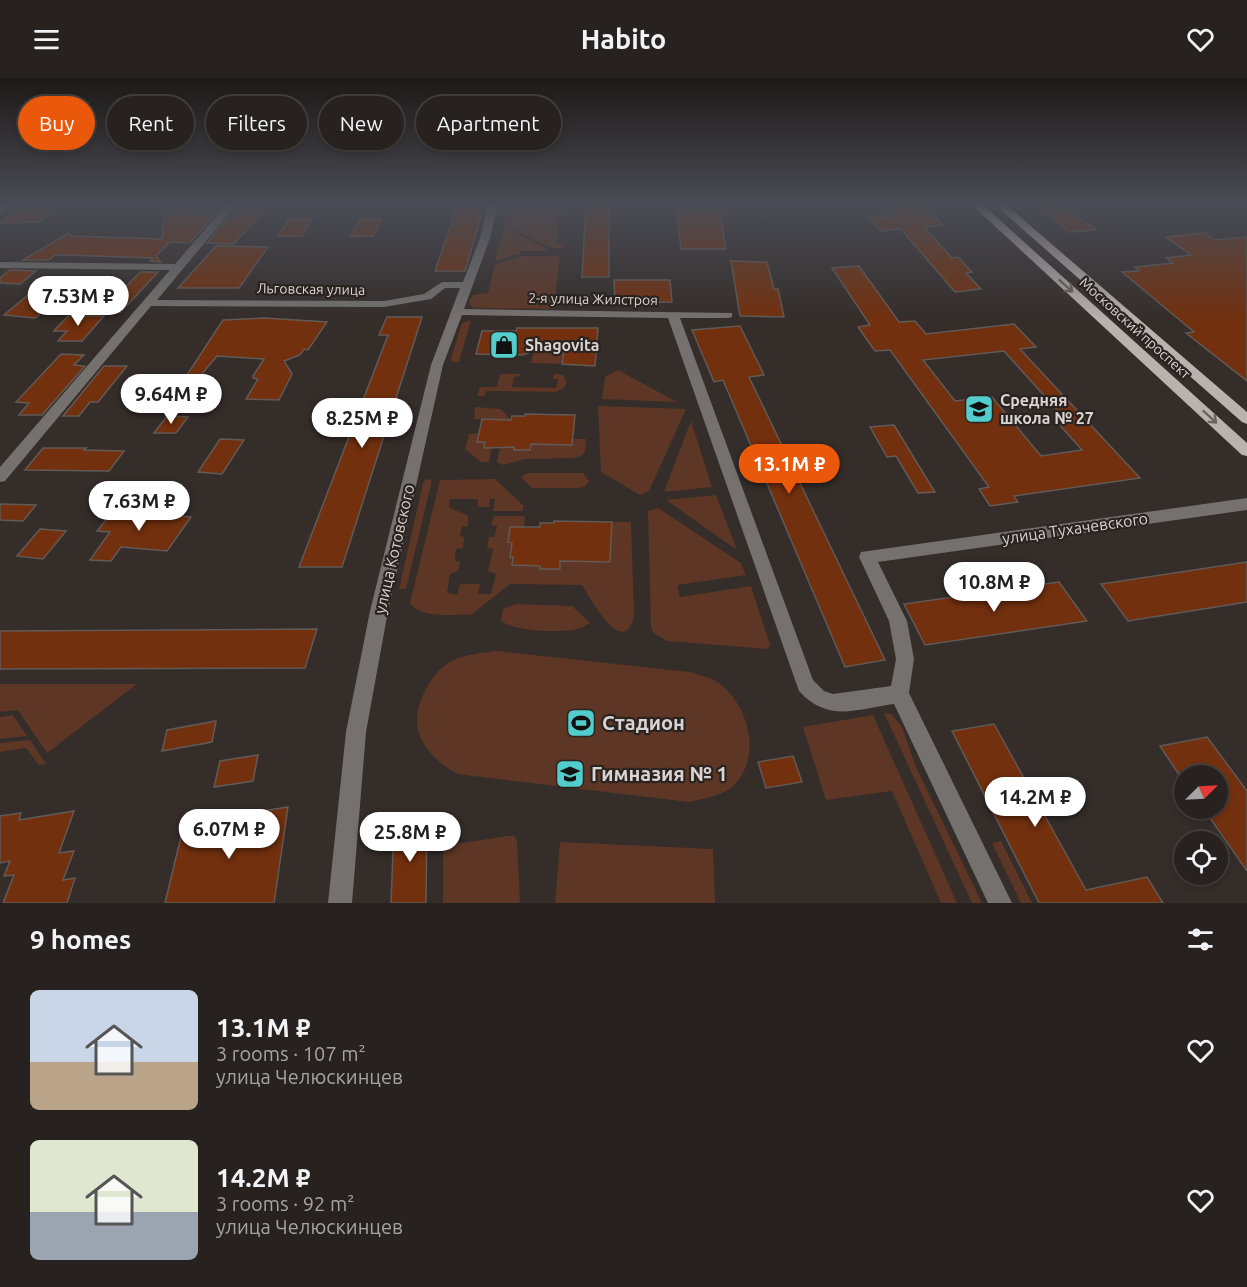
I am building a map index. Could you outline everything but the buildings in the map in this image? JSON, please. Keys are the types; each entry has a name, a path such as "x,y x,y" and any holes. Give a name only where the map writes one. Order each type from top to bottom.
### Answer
{"main road":[{"name":"Московский проспект","path":"1018,242 1247,451"},
{"name":"Московский проспект","path":"1043,242 1247,419"}],"street":[{"path":"0,477 200,242"},
{"name":"улица Котовского","path":"340,903 356,732 364,682 437,365 483,242"},
{"path":"0,265 179,267"},
{"name":"Льговская улица","path":"148,303 384,304 427,297 442,285 469,285"},
{"name":"2-я улица Жилстроя","path":"458,312 728,315"},
{"path":"673,315 806,685 818,698 833,704 899,694 1000,903"},
{"name":"улица Тухачевского","path":"899,694 905,659 898,621 867,557 1247,504"}],"shaded area":[{"path":"500,242 535,242 548,249 547,251 520,251 520,254 495,261"},
{"path":"541,242 563,244 563,248 552,248"},
{"path":"522,256 560,256 554,309 475,308 470,306 469,301 473,295 488,293 495,264"},
{"path":"471,320 459,362 452,362 451,358 462,323"},
{"path":"534,351 564,352 562,364 531,363"},
{"path":"618,370 677,402 602,399 605,377"},
{"path":"500,374 520,374 514,377 512,387 556,388 558,379 553,379 554,374 563,375 567,382 564,388 555,392 486,391 484,396 477,396 480,387 497,387"},
{"path":"598,406 686,409 649,491 640,495 601,472"},
{"path":"475,407 501,409 511,420 474,419"},
{"path":"691,421 712,487 664,492"},
{"path":"479,433 477,442 485,442 492,447 489,462 481,462 465,449 469,434"},
{"path":"572,439 586,439 585,451 581,456 526,459 503,465 497,462 500,447 514,448 514,450 531,444 571,445"},
{"path":"583,473 589,481 584,487 579,488 532,488 522,478 523,475"},
{"path":"426,479 432,480 406,589 399,589 423,483"},
{"path":"495,479 523,505 523,511 493,511 495,499 490,499 489,507 478,507 478,499 450,499 449,507 468,516 468,526 462,527 460,536 464,537 463,548 456,549 455,561 460,562 458,571 450,574 447,593 457,595 460,584 480,584 478,594 491,594 496,574 488,571 493,549 487,548 489,537 494,537 497,526 491,525 494,516 525,516 524,527 510,527 508,542 512,543 510,556 513,557 512,565 540,566 540,569 559,569 560,561 610,562 612,522 631,522 634,616 629,628 622,632 607,622 582,585 510,584 471,615 429,614 415,608 410,603 440,480"},
{"path":"716,495 737,550 666,500"},
{"path":"658,508 741,563 746,575 677,585 680,597 751,586 770,645 768,649 667,641 654,633 651,627 648,511"},
{"path":"516,604 572,606 590,623 579,629 560,631 515,627 501,620 503,609"},
{"name":"Стадион","path":"497,651 690,672 716,681 736,702 748,729 750,744 744,771 736,783 726,791 689,802 457,774 437,759 422,741 418,731 418,708 430,681 448,663 478,653"},
{"path":"0,684 137,684 47,753 18,710 0,712"},
{"path":"884,713 891,714 902,727 916,767 982,903 972,903"},
{"path":"13,715 27,736 0,739 0,717"},
{"path":"873,715 957,903 941,903 892,791 826,800 803,727"},
{"path":"30,740 46,764 39,765 26,748 0,752 0,743"},
{"path":"514,836 517,841 520,903 443,903 443,852 449,845"},
{"path":"1001,841 1032,903 1021,903 992,843"},
{"path":"560,842 713,849 715,903 555,903"}],"place":[{"name":"Shagovita","path":"504,345"},
{"name":"Средняя школа № 27","path":"979,409"},
{"name":"Стадион","path":"581,723"},
{"name":"Гимназия № 1","path":"570,774"}]}
